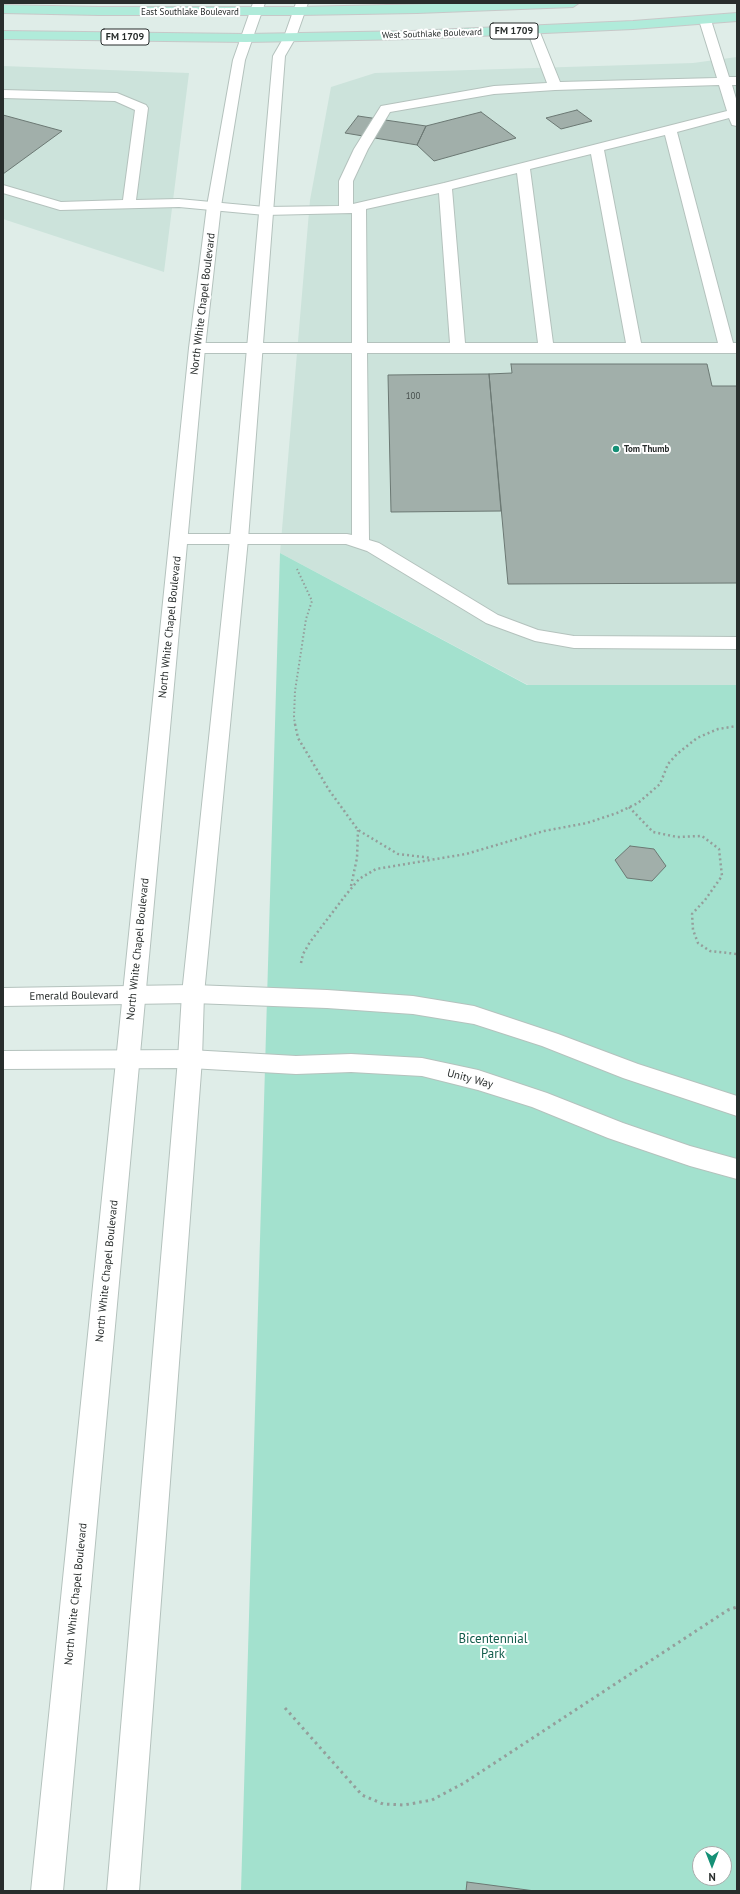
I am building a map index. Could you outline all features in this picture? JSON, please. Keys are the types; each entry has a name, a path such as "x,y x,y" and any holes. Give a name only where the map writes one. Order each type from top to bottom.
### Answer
{"main road":[{"name":"FM 1709","path":"258,7 417,9 573,3"},
{"name":"East Southlake Boulevard","path":"3,9 258,7"},
{"name":"North White Chapel Boulevard","path":"47,1891 197,348 214,206 239,60 258,7"},
{"path":"123,1891 190,1059 193,994 239,539 279,56 290,37 300,7"},
{"name":"West Southlake Boulevard","path":"246,38 533,30 737,17"},
{"name":"FM 1709","path":"3,35 246,38"},
{"path":"193,994 327,999 413,1005 474,1015 550,1040 631,1071 737,1106"},
{"name":"Emerald Boulevard","path":"3,997 193,994"},
{"path":"3,1060 190,1059"},
{"name":"Unity Way","path":"190,1059 296,1065 351,1063 422,1067 478,1080 539,1100 616,1131 690,1156 737,1169"}],"lane":[{"path":"3,189 60,206 179,203 265,211 353,208 445,187 597,149 645,135 736,118 705,20"},
{"path":"533,30 554,86"},
{"path":"361,543 361,348 353,208 346,181 361,149 385,109 494,90 554,86 724,83 737,81"},
{"path":"3,94 117,97 142,108 129,204"},
{"path":"197,348 732,348 670,130"},
{"path":"597,149 634,348"},
{"path":"523,167 546,348"},
{"path":"445,187 458,348"},
{"path":"178,539 347,539 373,547 492,619 536,635 574,642 737,642"}],"path":[{"path":"276,539 296,566 312,601 301,647 295,691 294,717 298,738 328,790 358,830 398,854 415,857 437,858"},
{"path":"300,968 303,954 351,888 359,879 376,869 466,854 544,831 587,823 628,807 638,803 660,784 668,764 677,754 697,738 718,729 737,726"},
{"path":"628,807 653,832 677,837 702,836 719,849 722,876 705,900 692,914 693,930 698,943 710,952 737,954"},
{"path":"351,888 358,858 358,830"},
{"path":"285,1708 362,1794 383,1804 404,1805 432,1800 464,1783 728,1610 737,1607"}],"shaded area":[{"path":"737,57 737,685 528,685 280,553 310,200 331,87 375,73 693,63"},
{"path":"3,66 189,73 164,272 3,219"}],"green space":[{"name":"Bicentennial Park","path":"280,553 527,685 737,685 737,1891 241,1891"}],"building":[{"path":"577,110 592,121 561,129 546,118"},
{"path":"481,112 516,138 434,161 417,145 426,126"},
{"path":"3,115 62,131 3,174"},
{"path":"358,116 426,126 417,145 345,133"},
{"name":"Tom Thumb","path":"511,364 707,364 712,386 737,386 737,583 508,584 489,374 512,373"},
{"path":"489,374 501,511 391,512 388,375"},
{"path":"630,846 654,849 666,866 652,881 627,878 615,860"},
{"path":"467,1882 535,1891 466,1891"}],"place":[{"name":"Tom Thumb","path":"616,449"}]}
